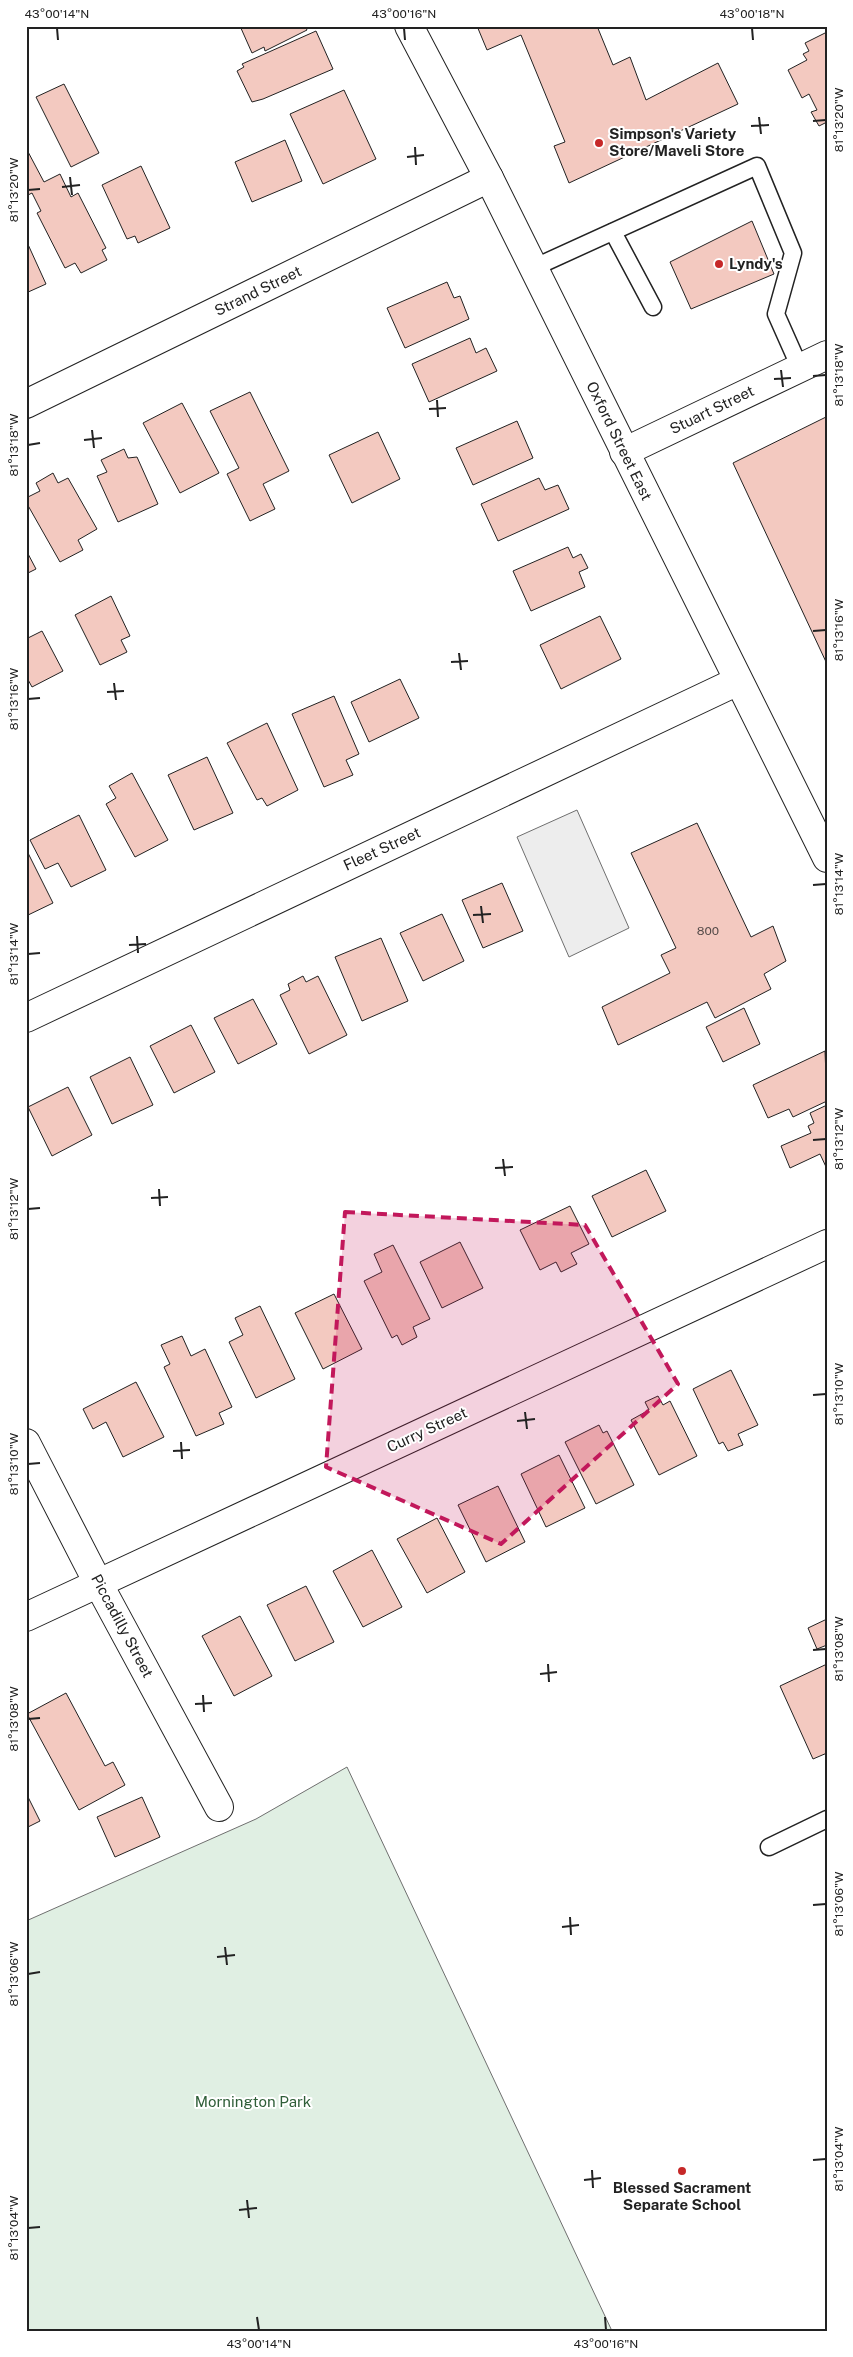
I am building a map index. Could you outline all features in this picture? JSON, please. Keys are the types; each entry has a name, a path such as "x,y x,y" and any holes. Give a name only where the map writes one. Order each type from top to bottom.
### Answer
{"street":[{"name":"Oxford Street East","path":"409,26 489,178 827,858"},
{"name":"Strand Street","path":"26,404 489,178"},
{"name":"Stuart Street","path":"624,452 827,355"},
{"name":"Fleet Street","path":"26,1018 738,681"},
{"name":"Curry Street","path":"26,1617 827,1244"},
{"name":"Piccadilly Street","path":"26,1444 98,1583 219,1807"}],"lane":[{"path":"533,268 757,166 793,253 776,314 800,368"},
{"path":"613,232 653,307"},
{"path":"769,1847 827,1819"}],"highlighted area":[{"path":"345,1212 585,1225 678,1384 501,1544 326,1467"}],"green space":[{"name":"Mornington Park","path":"347,1767 612,2331 26,2331 26,1921 256,1819"}],"shaded area":[{"path":"577,810 629,928 569,957 517,837"}],"building":[{"path":"240,26 305,26 307,30 265,51 264,47 252,53"},
{"path":"477,26 597,26 613,65 630,57 646,100 718,63 738,104 569,183 554,146 565,142 521,35 487,50"},
{"path":"316,31 333,69 252,102 237,71 244,67 242,64"},
{"path":"827,32 827,122 819,126 811,112 817,110 809,94 802,98 788,70 807,60 803,54 809,51 805,43"},
{"path":"64,84 99,153 71,167 36,97"},
{"path":"344,90 376,159 323,184 290,114"},
{"path":"285,140 302,181 252,202 235,162"},
{"path":"26,148 44,182 60,174 71,197 78,193 106,248 102,250 107,260 81,273 75,263 65,268 37,213 41,211 32,193 26,196"},
{"path":"141,166 170,228 138,243 135,236 127,239 102,185"},
{"path":"752,221 774,274 691,309 670,262"},
{"path":"26,240 46,284 26,293"},
{"path":"447,282 454,298 460,296 469,319 405,348 387,308"},
{"path":"470,338 476,353 486,348 497,371 429,402 412,364"},
{"path":"250,392 289,471 263,484 275,509 250,521 227,474 239,468 210,411"},
{"path":"182,403 219,473 180,493 143,423"},
{"path":"826,417 827,419 827,664 733,463"},
{"path":"517,421 533,458 473,485 456,448"},
{"path":"378,432 400,479 352,503 329,455"},
{"path":"124,449 128,458 137,457 158,504 118,522 97,476 107,472 101,460"},
{"path":"53,473 58,483 68,478 97,529 78,540 83,550 60,562 26,502 26,498 40,491 36,483"},
{"path":"539,478 545,490 558,485 569,509 498,541 481,504"},
{"path":"568,547 573,558 581,554 588,568 579,572 585,587 531,611 513,571"},
{"path":"26,550 36,569 26,574"},
{"path":"111,596 130,636 121,640 127,652 100,665 75,615"},
{"path":"600,616 621,659 561,689 540,645"},
{"path":"42,631 63,671 32,687 26,676 26,639"},
{"path":"400,679 419,718 369,742 351,702"},
{"path":"334,696 359,754 346,760 353,775 324,787 292,714"},
{"path":"267,723 298,790 267,806 262,798 257,800 227,743"},
{"path":"207,757 233,813 194,830 168,775"},
{"path":"132,773 168,840 135,857 106,804 116,798 109,786"},
{"path":"79,815 106,870 71,887 58,863 45,869 30,840"},
{"path":"697,823 751,937 773,926 786,961 764,974 771,989 715,1018 707,1002 618,1045 602,1007 670,973 661,955 676,948 631,853"},
{"path":"26,849 53,903 26,916"},
{"path":"502,883 523,931 483,948 462,900"},
{"path":"442,914 464,961 423,981 400,933"},
{"path":"381,938 408,1001 362,1021 335,957"},
{"path":"303,976 306,982 318,976 347,1035 309,1054 280,995 290,990 288,984"},
{"path":"253,999 277,1044 238,1064 214,1018"},
{"path":"744,1008 760,1044 723,1062 706,1027"},
{"path":"191,1025 215,1072 174,1093 150,1046"},
{"path":"825,1051 827,1101 793,1117 789,1109 768,1118 753,1085"},
{"path":"130,1057 153,1105 112,1124 90,1077"},
{"path":"68,1087 92,1135 52,1156 28,1107"},
{"path":"827,1105 827,1169 820,1154 790,1168 781,1146 811,1133 808,1126 814,1123 810,1113"},
{"path":"646,1170 666,1211 612,1237 592,1196"},
{"path":"570,1206 589,1244 571,1253 577,1264 561,1272 556,1262 540,1270 520,1230"},
{"path":"460,1242 483,1288 442,1308 420,1262"},
{"path":"393,1245 430,1319 413,1327 417,1337 402,1345 397,1335 392,1338 364,1281 382,1272 374,1254"},
{"path":"334,1294 362,1349 323,1369 295,1313"},
{"path":"260,1306 295,1379 256,1398 229,1342 243,1335 235,1318"},
{"path":"182,1336 191,1356 205,1349 232,1407 219,1413 224,1424 196,1436 164,1367 170,1364 161,1345"},
{"path":"731,1370 758,1425 738,1434 743,1445 728,1451 723,1442 719,1444 693,1389"},
{"path":"136,1382 164,1437 123,1457 106,1422 93,1429 83,1409"},
{"path":"658,1396 663,1405 670,1401 697,1456 659,1475 631,1420 649,1410 645,1402"},
{"path":"599,1425 603,1433 607,1431 634,1485 596,1504 565,1442"},
{"path":"559,1455 585,1508 546,1527 521,1474"},
{"path":"498,1486 525,1542 486,1562 458,1505"},
{"path":"437,1518 465,1572 427,1593 397,1539"},
{"path":"372,1550 402,1607 363,1627 333,1571"},
{"path":"306,1586 334,1642 295,1661 267,1605"},
{"path":"240,1616 272,1676 234,1696 202,1636"},
{"path":"827,1619 827,1645 817,1649 808,1628"},
{"path":"827,1664 827,1753 813,1759 780,1686"},
{"path":"66,1693 105,1766 113,1762 125,1785 79,1810 27,1714"},
{"path":"26,1793 40,1821 26,1828"},
{"path":"142,1797 160,1837 115,1857 97,1817"}],"place":[{"name":"Simpson's Variety Store/Maveli Store","path":"599,143"},
{"name":"Lyndy's","path":"719,264"},
{"name":"Blessed Sacrament Separate School","path":"682,2171"}]}
